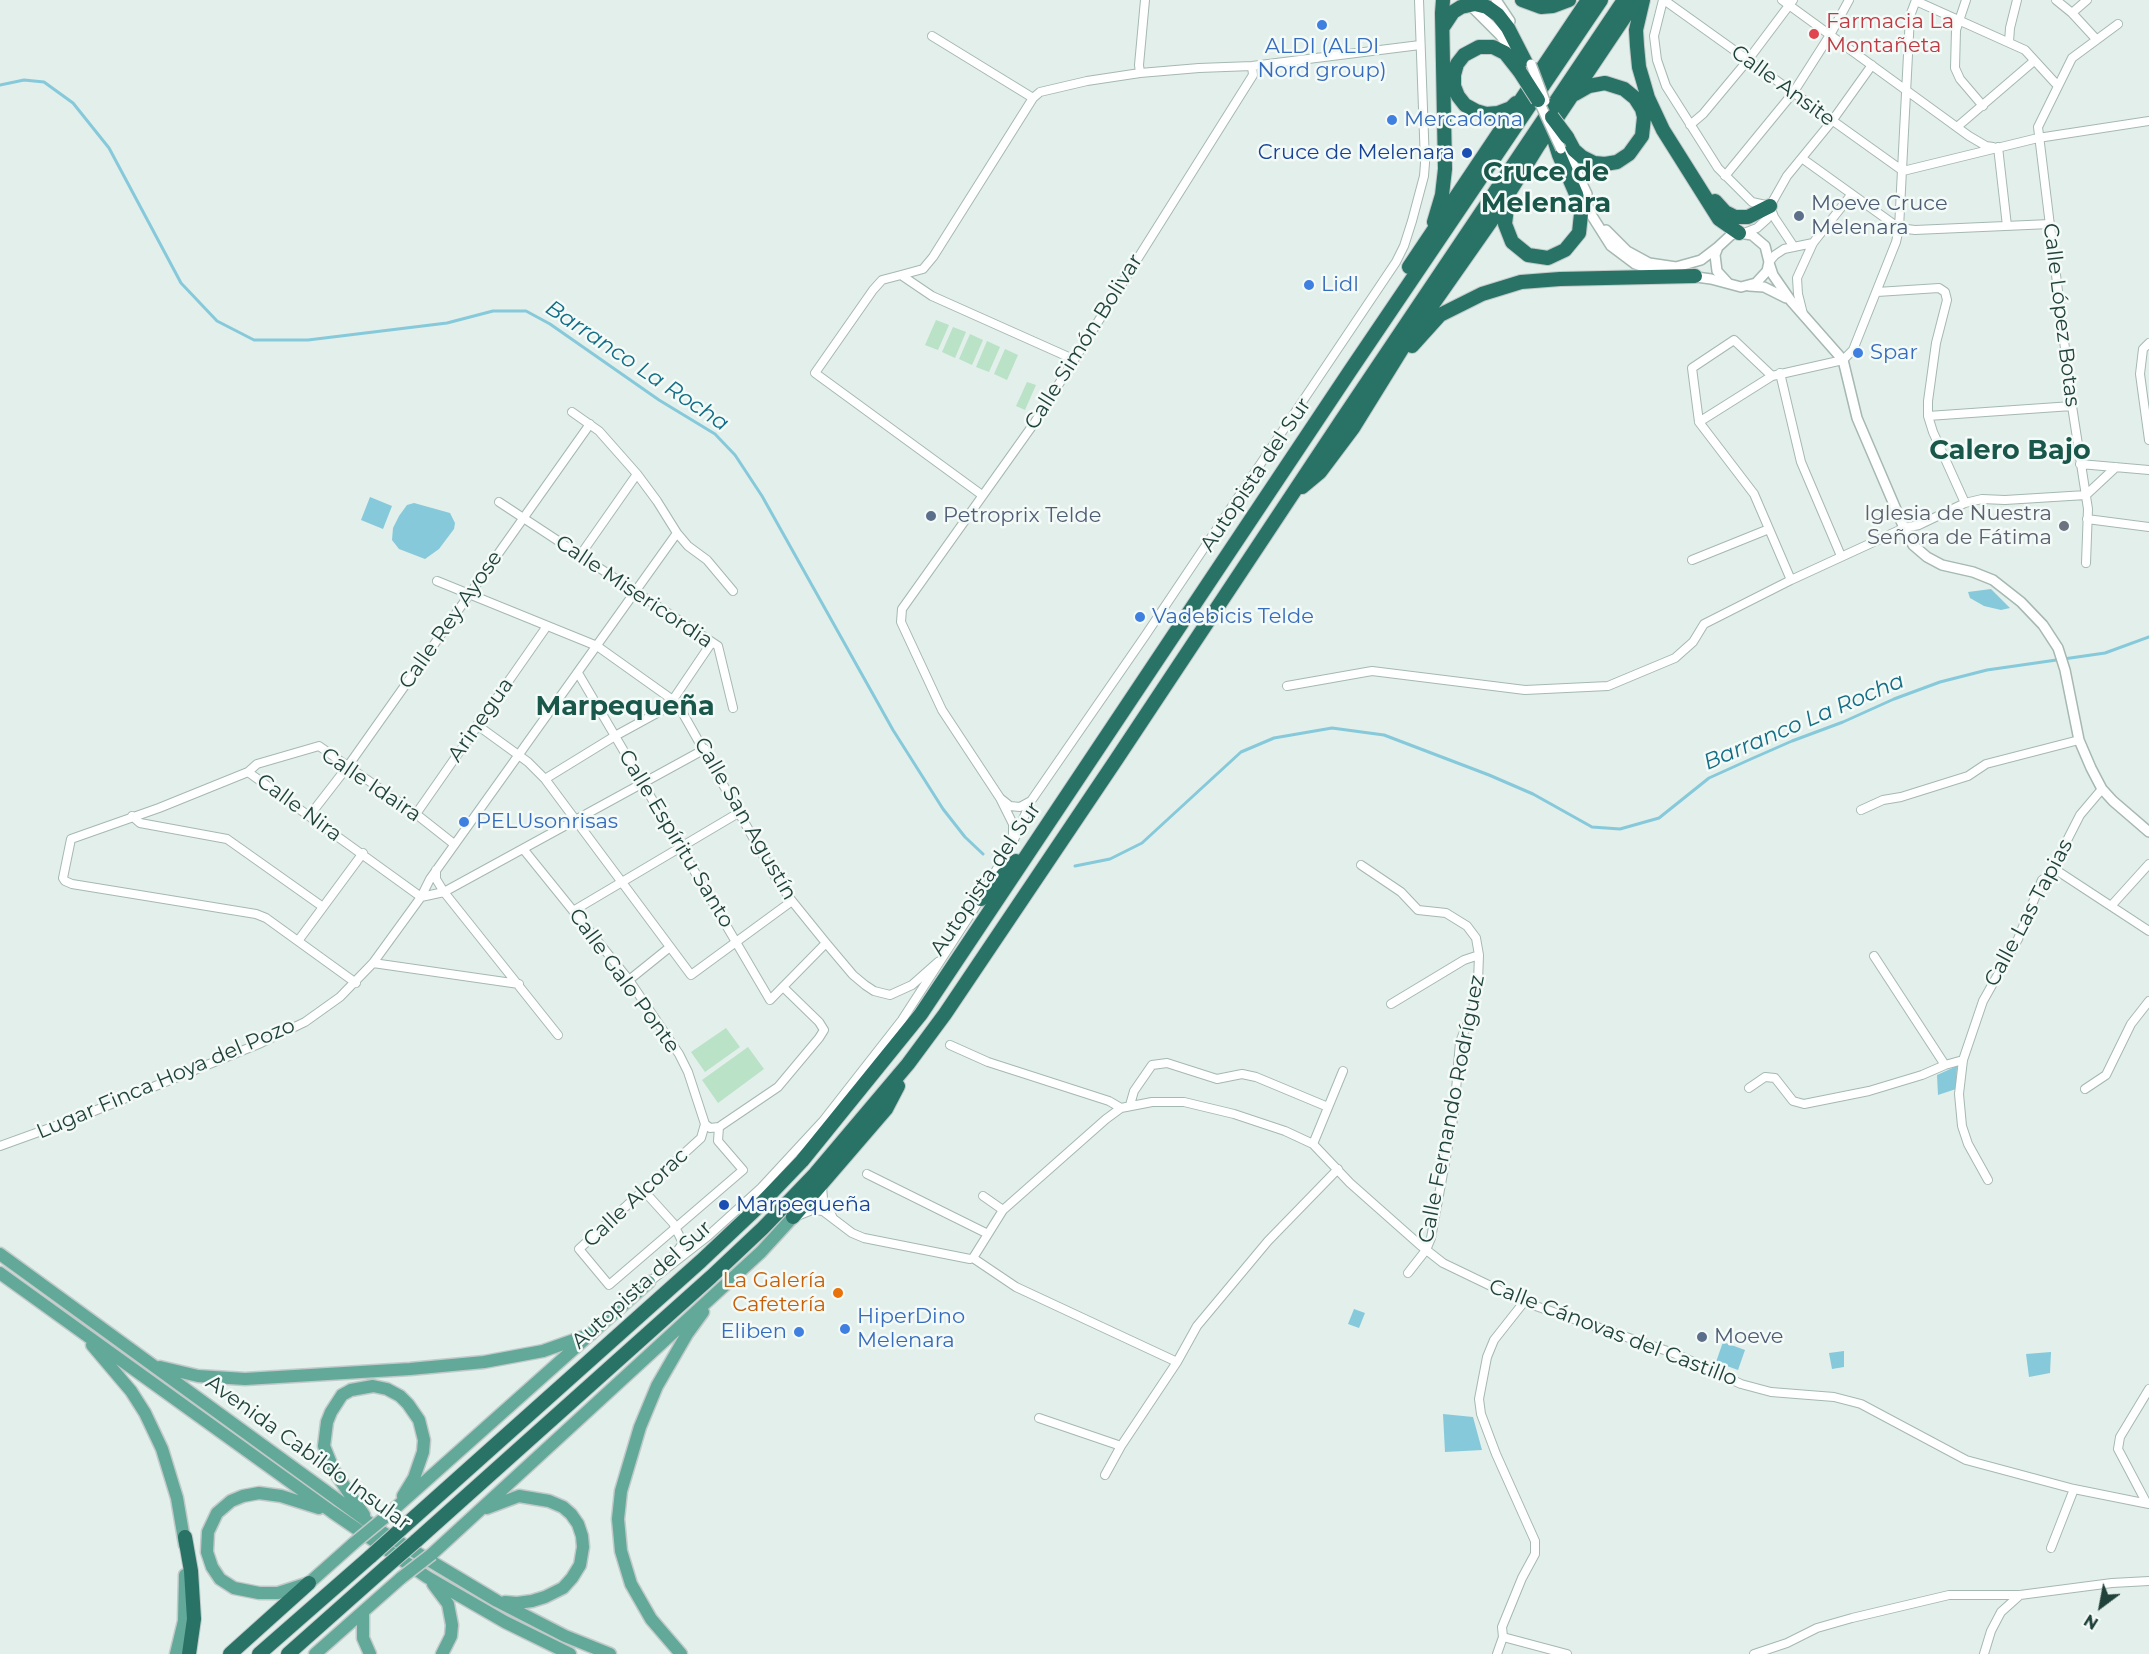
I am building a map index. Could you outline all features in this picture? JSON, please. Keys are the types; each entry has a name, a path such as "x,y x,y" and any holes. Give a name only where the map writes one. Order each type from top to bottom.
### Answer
{"highway":[{"path":"1421,248 1435,220 1444,181 1443,0"},
{"path":"1522,0 1541,7 1553,6 1569,0"},
{"path":"1350,371 1374,324 1421,248 1588,0"},
{"name":"Autopista del Sur","path":"259,1654 701,1261 802,1161 921,1014 1600,0"},
{"name":"Autopista del Sur","path":"288,1654 763,1228 823,1166 908,1064 945,1014 1624,0"},
{"path":"1291,497 1320,472 1353,428 1405,344 1510,192 1538,146 1636,0"},
{"path":"1643,0 1636,30 1639,67 1653,109 1719,219 1742,233"},
{"path":"1443,27 1453,12 1467,2 1487,7 1508,27 1541,98"},
{"path":"1522,97 1511,108 1498,113 1486,114 1465,105 1454,86 1454,75 1457,64 1464,55 1479,47 1493,47 1526,68"},
{"path":"1552,124 1563,147 1574,150 1594,163 1617,162 1636,147 1642,136 1644,117 1635,98 1624,89 1605,83 1589,86 1571,97"},
{"path":"1510,192 1505,224 1512,242 1528,255 1548,258 1565,250 1579,233 1581,214 1563,147 1552,124"},
{"path":"1686,167 1716,203 1725,212 1735,217 1748,217 1770,206"},
{"path":"1378,388 1440,315 1463,302 1496,289 1521,282 1541,280 1695,276"},
{"path":"981,899 1044,831"},
{"path":"793,1217 886,1109 908,1064"},
{"path":"185,1537 191,1571 194,1619 189,1654"},
{"path":"230,1654 309,1583"}],"main road":[{"path":"315,1654 476,1514 725,1286 793,1217"},
{"name":"Avenida Cabildo Insular","path":"0,1254 382,1532 497,1601 565,1636 610,1654"},
{"name":"Avenida Cabildo Insular","path":"0,1273 332,1512 427,1577 505,1622 570,1654"},
{"path":"332,1512 281,1496 260,1493 243,1496 224,1506 217,1513 208,1532 207,1552 220,1579 234,1588 259,1593 278,1593 309,1583 649,1282"},
{"path":"681,1654 651,1619 631,1584 621,1551 619,1509 628,1463 657,1386 687,1334 725,1286"},
{"path":"75,1326 131,1391 145,1413 162,1449 177,1498 185,1537 184,1621 176,1654"},
{"path":"154,1366 198,1376 245,1379 410,1369 484,1362 543,1351 591,1334"},
{"path":"382,1532 363,1514 342,1485 327,1459 324,1446 331,1412 342,1395 351,1390 373,1386 387,1389 400,1396 414,1411 423,1429 424,1440 420,1463 407,1491 393,1510"},
{"path":"476,1514 519,1496 534,1497 564,1507 578,1524 582,1536 580,1565 563,1587 545,1597 531,1601 517,1603 497,1601"},
{"path":"427,1577 443,1596 450,1612 451,1636 442,1654"},
{"path":"363,1612 363,1638 370,1654"}],"street":[{"path":"1140,73 1145,0"},
{"path":"649,1282 708,1236 761,1188 823,1121 902,1020 981,899 987,884 1013,842 1031,801 1145,636 1396,262 1406,238 1425,169 1419,0"},
{"path":"1496,0 1513,26 1526,68"},
{"path":"1664,0 1654,36 1657,60 1666,86 1718,168 1752,202 1770,206"},
{"name":"Calle Ansite","path":"1664,0 1903,171"},
{"path":"1782,0 1792,3 1830,35 1978,142 1986,146 1998,147"},
{"path":"1725,176 1793,93 1849,0"},
{"path":"1699,422 1776,375 1843,360 1853,350 1896,242 1899,228 1910,16 1916,0 2025,50 2058,86"},
{"path":"1966,0 1956,30 1956,73 1983,105"},
{"path":"2009,42 2017,0"},
{"path":"2056,0 2072,13 2096,39"},
{"path":"2072,13 2087,0"},
{"path":"1690,125 1748,60 1792,3"},
{"path":"2038,138 2038,127 2072,58 2118,24"},
{"path":"932,36 1036,95"},
{"path":"982,495 815,373 882,279 923,269 933,257 1036,95 1087,81 1140,73 1252,66 1420,45"},
{"path":"1957,127 2034,61"},
{"name":"Calle Simón Bolivar","path":"999,798 942,710 901,622 902,609 1035,422 1253,75 1252,66"},
{"path":"1563,147 1608,233 1628,251 1649,263 1676,267 1701,260 1731,235 1757,228 1767,219 1770,206 1787,176 1803,159 1872,66"},
{"path":"1541,98 1552,124"},
{"path":"1541,98 1552,124"},
{"path":"1903,171 2038,138 2149,121"},
{"name":"Calle López Botas","path":"2038,138 2072,406 2086,495 2086,563"},
{"path":"1973,154 1978,142"},
{"path":"1563,147 1592,216 1611,246 1635,264 1665,274 1695,276 1741,287 1764,287 1791,301"},
{"path":"1998,147 2007,226"},
{"path":"1803,159 1899,228 1915,230 2049,224"},
{"path":"1803,314 1797,278 1813,243 1851,195"},
{"path":"1770,206 1774,217 1794,247"},
{"path":"1742,233 1752,235 1765,246 1773,275 1791,301 1843,360 1857,418 1913,545 1928,557 1942,564 1993,580 2008,590 2043,625 2058,648 2065,670 2079,740 2102,789 2149,832"},
{"path":"1748,286 1762,278 1769,262 1784,249 1813,243"},
{"path":"1718,247 1715,255 1717,271 1728,283"},
{"path":"901,275 932,296 1073,359"},
{"path":"1877,292 1939,288 1945,292 1947,300 1936,343 1928,416 1965,503"},
{"path":"1791,580 1754,494 1699,422 1692,368 1734,340 1776,375 1801,462 1841,556"},
{"path":"2149,343 2144,349 2140,374 2149,440"},
{"path":"1928,416 2072,406"},
{"path":"573,412 599,431 637,474 677,533 688,546 707,560 733,591"},
{"name":"Calle Rey Ayose","path":"310,815 348,766 590,424"},
{"path":"2080,464 2149,470"},
{"path":"1287,687 1372,671 1525,690 1608,686 1675,658 1693,642 1704,624 1841,556 1904,528 1919,525 1965,503 1982,499 2005,500 2086,495 2116,467"},
{"path":"581,554 637,474"},
{"name":"Calle Misericordia","path":"499,502 718,646 733,708"},
{"path":"2087,519 2149,527"},
{"path":"1692,560 1768,528"},
{"name":"Lugar Finca Hoya del Pozo","path":"0,1146 72,1120 261,1043 313,1016 340,998 373,963 421,897 454,844 677,533"},
{"name":"Calle San Agustín","path":"436,581 597,646 673,699 705,749 792,901 853,975 874,991 890,995 902,990 938,962"},
{"name":"Arinegua","path":"416,814 547,626"},
{"path":"545,779 668,707 712,642"},
{"name":"Calle Espíritu Santo","path":"578,673 770,1000 783,987"},
{"path":"477,725 528,762 545,779 691,975 792,901"},
{"path":"1861,810 1883,800 1901,798 1968,776 1986,764 2079,740"},
{"name":"Calle Idaira","path":"249,772 257,764 319,746 416,814 454,844"},
{"path":"421,897 444,892 705,749"},
{"name":"Calle Nira","path":"298,941 266,918 256,914 72,884 63,878 71,839 159,808 249,772 421,897"},
{"name":"Calle Las Tapias","path":"1988,1180 1968,1144 1962,1126 1959,1094 1963,1060 1983,1001 2018,939 2042,880 2056,870 2055,864 2080,815 2102,789"},
{"path":"999,798 1010,806 1020,807 1031,801"},
{"path":"999,798 1013,824 1013,842"},
{"path":"573,911 740,812"},
{"path":"132,816 140,823 227,839 323,907"},
{"name":"Calle Galo Ponte","path":"524,850 629,980 679,1054 688,1072 705,1124"},
{"path":"356,983 298,941 363,853"},
{"path":"2110,906 2149,864"},
{"name":"Calle Fernando Rodríguez","path":"1360,865 1401,892 1418,910 1446,913 1467,926 1476,938 1479,955 1478,982 1473,1009 1460,1042 1454,1114 1431,1238 1426,1250 1408,1273"},
{"path":"436,870 436,879 444,892 558,1035"},
{"path":"2056,870 2149,931"},
{"path":"705,1124 710,1128 719,1127 778,1087 819,1038 824,1030 819,1022 783,987 826,943"},
{"path":"629,980 670,947"},
{"path":"1391,1004 1464,960 1479,955"},
{"path":"1874,957 1945,1065"},
{"path":"373,963 519,984"},
{"path":"2085,1089 2106,1076 2131,1024 2149,1001"},
{"path":"950,1044 988,1062 1109,1101 1121,1108"},
{"path":"1749,1088 1765,1077 1775,1078 1793,1101 1804,1104 1869,1091 1963,1060"},
{"path":"1130,1105 1134,1091 1152,1065 1167,1063 1217,1079 1242,1074 1256,1077 1328,1107"},
{"path":"1313,1144 1343,1071"},
{"name":"Calle Cánovas del Castillo","path":"974,1257 1003,1210 1106,1119 1121,1108 1130,1105 1184,1102 1234,1114 1285,1131 1313,1144 1350,1183 1443,1263 1524,1302 1677,1354 1741,1384 1771,1392 1834,1397 1861,1404 1966,1460 2074,1488 2148,1503"},
{"name":"Calle Alcorac","path":"676,1228 609,1285 579,1249 701,1138 705,1124"},
{"path":"718,1141 719,1127"},
{"path":"676,1228 743,1170 718,1141 712,1138 701,1138"},
{"path":"1105,1475 1121,1446 1177,1362 1197,1326 1268,1241 1338,1169"},
{"path":"867,1174 988,1234"},
{"path":"823,1183 823,1199 837,1222"},
{"path":"644,1191 676,1228 683,1243 675,1254 655,1272 649,1282"},
{"path":"983,1196 1003,1210"},
{"path":"793,1217 812,1209 823,1211 852,1233 864,1238 970,1259 974,1257 1016,1287 1177,1362"},
{"path":"1497,1654 1503,1637 1502,1627 1522,1578 1535,1554 1535,1541 1496,1454 1481,1414 1479,1399 1486,1357 1494,1340 1524,1302"},
{"path":"2148,1503 2118,1449 2120,1437 2149,1389"},
{"path":"1039,1418 1121,1446"},
{"path":"2051,1548 2074,1488"},
{"path":"1754,1654 1787,1643 1817,1628 1949,1595 2020,1595 2103,1584 2149,1581"},
{"path":"1984,1654 1991,1631 2001,1612 2020,1595"},
{"path":"1503,1637 1567,1654"}],"green space":[{"path":"936,320 949,325 938,350 925,345"},
{"path":"953,327 966,332 955,358 942,352"},
{"path":"970,334 983,340 972,365 959,359"},
{"path":"987,341 1000,347 989,372 976,367"},
{"path":"1005,349 1018,355 1007,380 994,374"},
{"path":"1027,382 1036,385 1025,410 1016,406"},
{"path":"726,1028 740,1047 705,1072 691,1052"},
{"path":"748,1047 764,1069 718,1103 702,1080"}],"water":[{"path":"370,497 392,506 383,529 361,520"},
{"path":"414,503 450,513 455,523 454,529 439,549 425,559 399,549 392,540 393,528 399,516 407,505"},
{"path":"1991,589 2010,608 2001,610 1984,606 1970,598 1968,592"},
{"path":"1957,1066 1956,1089 1938,1095 1937,1075"},
{"path":"1354,1309 1365,1313 1359,1328 1348,1324"},
{"path":"1723,1342 1745,1350 1738,1370 1716,1362"},
{"path":"1844,1351 1844,1367 1832,1369 1829,1353"},
{"path":"2051,1352 2050,1373 2029,1377 2026,1354"},
{"path":"1443,1414 1473,1417 1482,1450 1445,1452"}],"waterway":[{"name":"Barranco La Rocha","path":"0,85 24,80 44,82 73,103 109,148 181,283 217,321 254,340 308,340 447,323 493,311 526,311 550,324 659,400 715,434 735,455 762,496 893,730 943,809 965,837 983,854"},
{"name":"Barranco La Rocha","path":"1075,866 1110,859 1142,843 1241,752 1274,738 1332,728 1384,735 1533,794 1592,827 1620,829 1659,818 1709,778 1792,741 1940,682 1987,670 2105,653 2149,637"}],"place":[{"name":"ALDI (ALDI Nord group)","path":"1322,25"},
{"name":"Farmacia La Montañeta","path":"1814,34"},
{"name":"Mercadona","path":"1392,120"},
{"name":"Cruce de Melenara","path":"1467,153"},
{"name":"Moeve Cruce Melenara","path":"1799,216"},
{"name":"Lidl","path":"1309,285"},
{"name":"Spar","path":"1858,353"},
{"name":"Petroprix Telde","path":"931,516"},
{"name":"Iglesia de Nuestra Señora de Fátima","path":"2064,526"},
{"name":"Vadebicis Telde","path":"1140,617"},
{"name":"PELUsonrisas","path":"464,822"},
{"name":"Marpequeña","path":"724,1205"},
{"name":"La Galería Cafetería","path":"838,1293"},
{"name":"HiperDino Melenara","path":"845,1329"},
{"name":"Eliben","path":"799,1332"},
{"name":"Moeve","path":"1702,1337"}],"district":[{"name":"Cruce de Melenara","path":"1546,188"},
{"name":"Calero Bajo","path":"2010,451"},
{"name":"Marpequeña","path":"625,707"}]}
